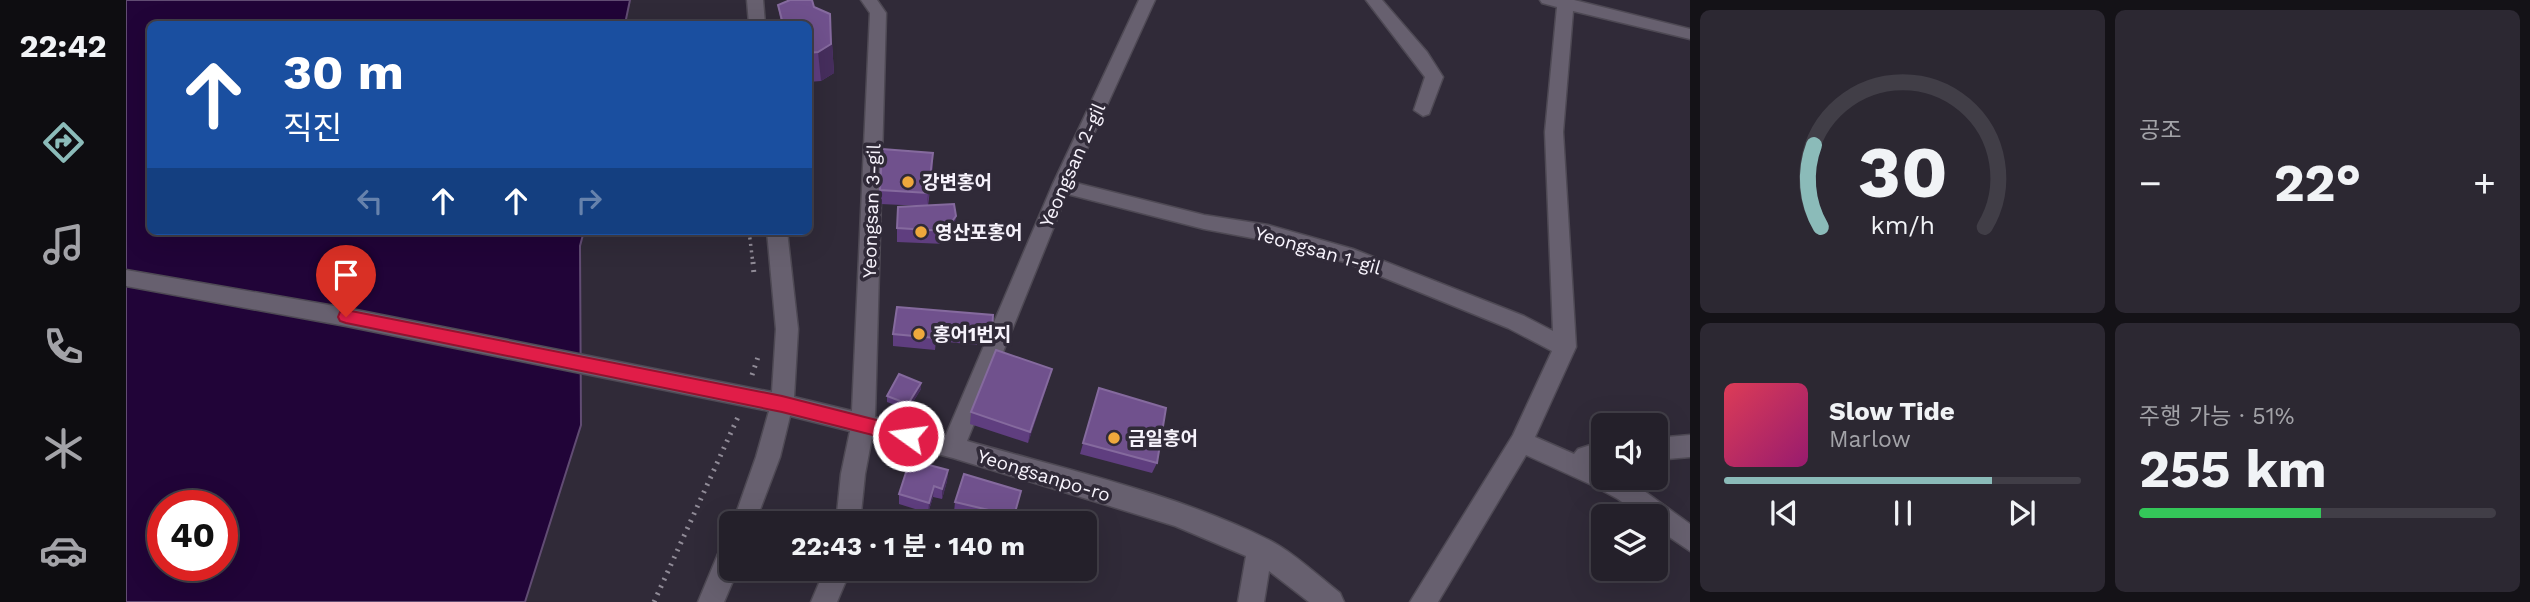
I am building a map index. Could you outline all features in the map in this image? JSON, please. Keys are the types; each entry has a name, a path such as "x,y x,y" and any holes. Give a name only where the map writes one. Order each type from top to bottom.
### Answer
{"street":[{"path":"755,0 757,21"},
{"name":"Yeongsan 3-gil","path":"849,511 853,474 863,425 878,13 869,0"},
{"name":"Yeongsan 2-gil","path":"953,447 1061,186 1147,0"},
{"path":"1374,0 1385,17 1426,60 1434,77 1423,110"},
{"path":"1423,602 1521,442 1565,347 1554,132 1560,1 1690,34"},
{"name":"Yeongsan 1-gil","path":"1061,186 1204,222 1268,233 1353,257 1516,322 1565,347"},
{"path":"748,511 770,457 782,404 787,342 777,235"},
{"name":"Yeongsanpo-ro","path":"126,278 346,317 782,404 953,447 1175,514 1260,550 1331,602"},
{"path":"1521,442 1591,472"},
{"path":"1668,448 1690,446"},
{"path":"1578,466 1591,456"},
{"path":"1625,490 1690,539"},
{"path":"1251,602 1260,550"},
{"path":"711,602 720,581"},
{"path":"824,602 833,581"}],"path":[{"path":"749,235 755,284"},
{"path":"654,602 736,396 759,347"}],"shaded area":[{"path":"126,0 630,0 626,21 147,21 147,235 583,235 580,246 581,425 525,602 126,602"}],"building":[{"path":"790,0 812,0 814,7 830,14 831,44 812,53 812,21 782,21 778,5"},
{"path":"882,149 933,153 928,193 880,190"},
{"path":"954,204 956,216 945,231 897,228 898,207"},
{"path":"897,307 993,315 992,333 936,329 935,338 893,334"},
{"path":"996,350 1052,369 1030,432 971,412"},
{"path":"899,374 921,383 908,404 887,396"},
{"path":"1099,388 1166,408 1157,463 1083,443"},
{"path":"910,460 948,470 942,489 934,486 929,503 899,494"},
{"path":"964,474 1021,491 1015,511 993,511 955,502"}],"place":[{"name":"강변홍어","path":"908,182"},
{"name":"영산포홍어","path":"921,232"},
{"name":"홍어1번지","path":"919,334"},
{"name":"금일홍어","path":"1114,438"}],"route":[{"path":"346,317 782,404 908,436"}]}
